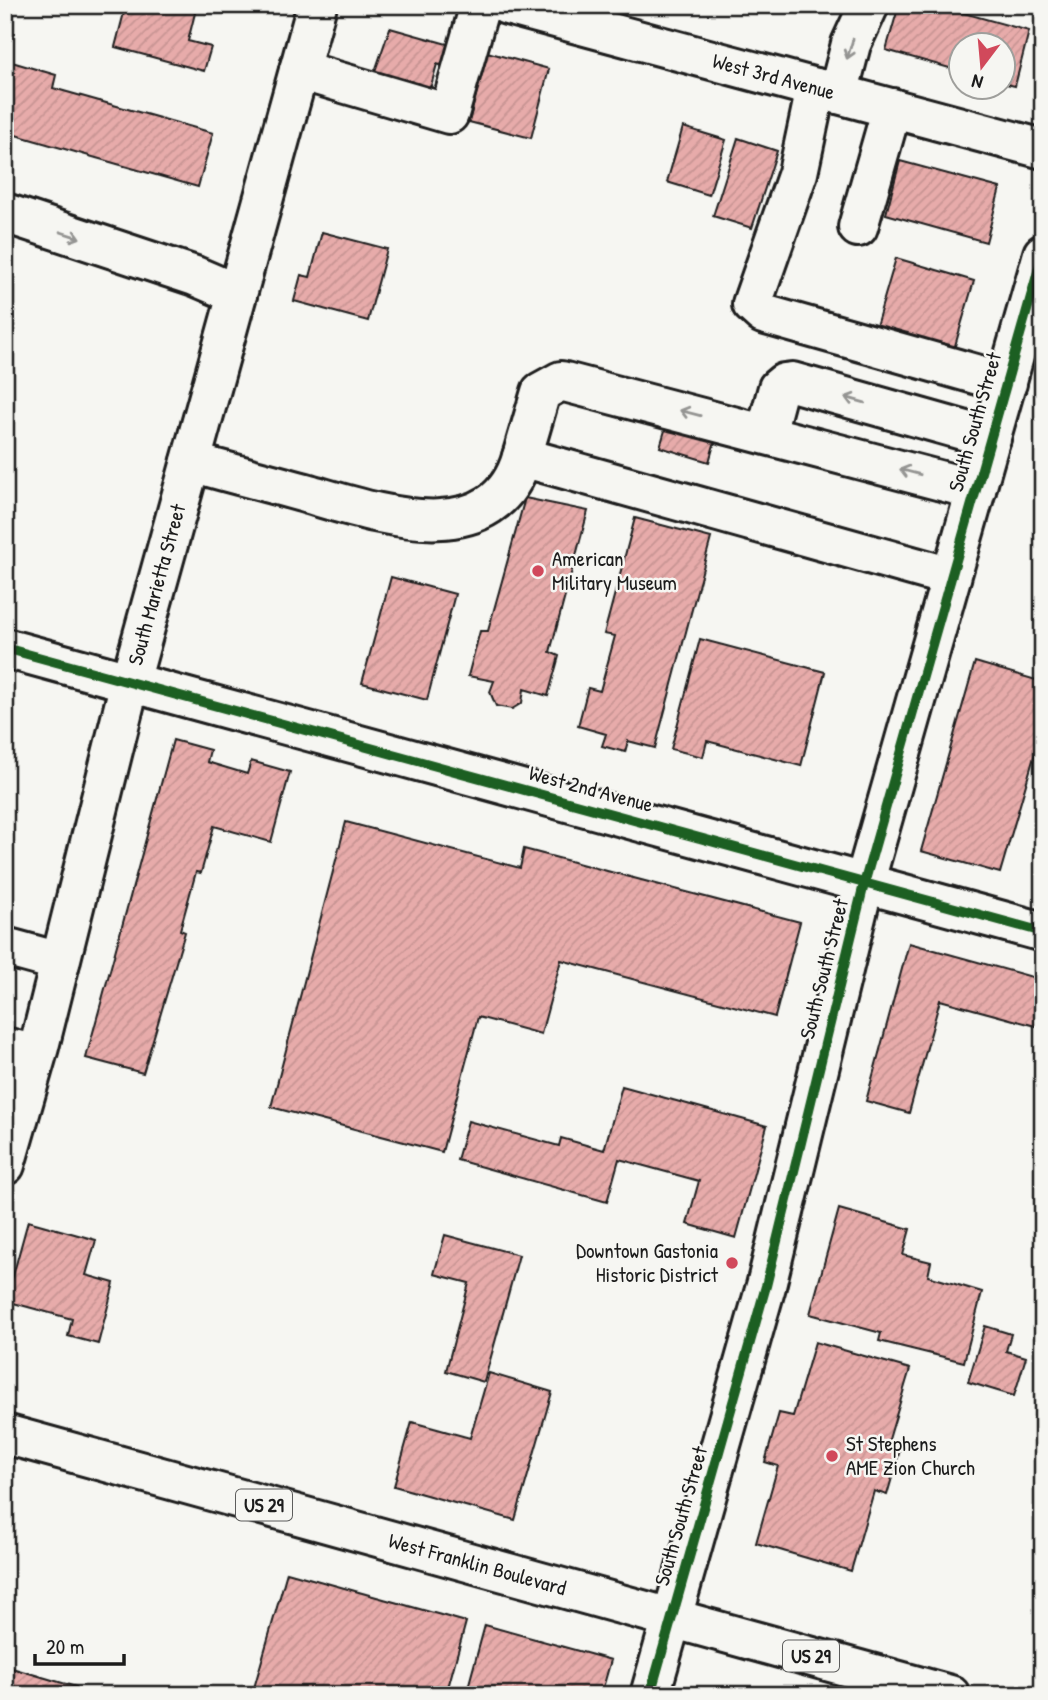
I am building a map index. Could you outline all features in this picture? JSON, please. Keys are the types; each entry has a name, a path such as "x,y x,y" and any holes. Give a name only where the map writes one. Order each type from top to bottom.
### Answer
{"street":[{"name":"South Marietta Street","path":"5,1165 21,1051 60,962 130,682 317,5"},
{"path":"299,70 449,114 480,5"},
{"name":"West 3rd Avenue","path":"507,5 1043,149"},
{"path":"869,5 827,91 752,304 762,314 1007,383"},
{"path":"858,226 892,108"},
{"path":"5,213 237,293"},
{"name":"South South Street","path":"650,1695 766,1286 864,884 1043,254"},
{"path":"191,462 358,508 408,519 445,520 493,504 516,480 541,392 561,381 976,490"},
{"path":"766,433 778,388 783,383 792,383 991,438"},
{"path":"522,457 951,577"},
{"name":"West 2nd Avenue","path":"5,648 1043,932"},
{"path":"5,947 60,962"},
{"name":"West Franklin Boulevard","path":"5,1434 950,1695"}],"building":[{"path":"126,5 197,5 188,41 211,47 204,71 115,47"},
{"path":"899,5 935,5 1029,31 1016,82 1016,32 946,32 946,67 886,50"},
{"path":"390,28 454,46 449,68 437,64 429,93 373,77"},
{"path":"487,52 549,69 531,138 469,122"},
{"path":"5,60 56,75 53,88 213,133 198,187 5,132"},
{"path":"683,127 726,140 709,195 667,182"},
{"path":"738,138 777,151 752,228 713,216"},
{"path":"900,161 1000,188 986,242 886,214"},
{"path":"322,232 387,249 368,321 294,301 301,275 310,277"},
{"path":"896,258 974,281 952,356 874,333"},
{"path":"666,427 715,441 709,462 660,447"},
{"name":"American Military Museum","path":"525,498 588,511 550,652 559,656 548,696 524,689 522,703 512,709 496,706 490,692 494,681 468,676 480,631 488,631"},
{"path":"635,518 711,538 655,748 628,741 625,752 602,746 606,734 578,726 588,688 600,691 615,636 604,634"},
{"path":"391,577 455,594 427,700 362,683"},
{"path":"700,639 825,672 801,766 707,741 703,757 671,749"},
{"path":"975,662 1043,682 1043,726 1000,873 921,851"},
{"path":"173,740 210,750 207,762 247,774 251,761 290,772 271,842 214,826 201,873 196,872 180,930 185,932 143,1073 86,1058"},
{"path":"346,822 520,868 524,849 800,922 775,1017 561,960 541,1034 478,1017 442,1152 271,1107"},
{"path":"909,943 1043,980 1043,1028 940,1000 909,1113 866,1101"},
{"path":"622,1086 767,1126 736,1238 687,1224 699,1181 619,1159 607,1202 457,1160 468,1121 559,1146 561,1138 604,1150"},
{"path":"839,1209 910,1229 903,1255 931,1262 928,1276 982,1292 964,1362 879,1341 881,1333 810,1314"},
{"path":"28,1221 96,1240 86,1275 114,1283 98,1344 68,1336 72,1319 6,1301"},
{"path":"445,1235 519,1255 484,1382 446,1371 469,1283 434,1274"},
{"path":"985,1326 1011,1334 1006,1351 1026,1357 1014,1396 968,1382"},
{"name":"St Stephens AME Zion Church","path":"815,1342 910,1369 887,1446 900,1450 887,1495 874,1491 851,1571 756,1543 778,1466 765,1462 779,1413 793,1416"},
{"path":"489,1373 552,1392 515,1520 394,1486 412,1422 470,1438"},
{"path":"287,1572 466,1622 446,1695 252,1695"},
{"path":"485,1625 611,1660 601,1695 466,1695"},
{"path":"5,1666 76,1687 74,1695 5,1695"}],"cycle path":[{"path":"650,1695 766,1286 864,884 1043,254"},
{"path":"5,648 1043,932"}],"place":[{"name":"American Military Museum","path":"538,571"},
{"name":"Downtown Gastonia Historic District","path":"732,1263"},
{"name":"St Stephens AME Zion Church","path":"832,1456"}]}
